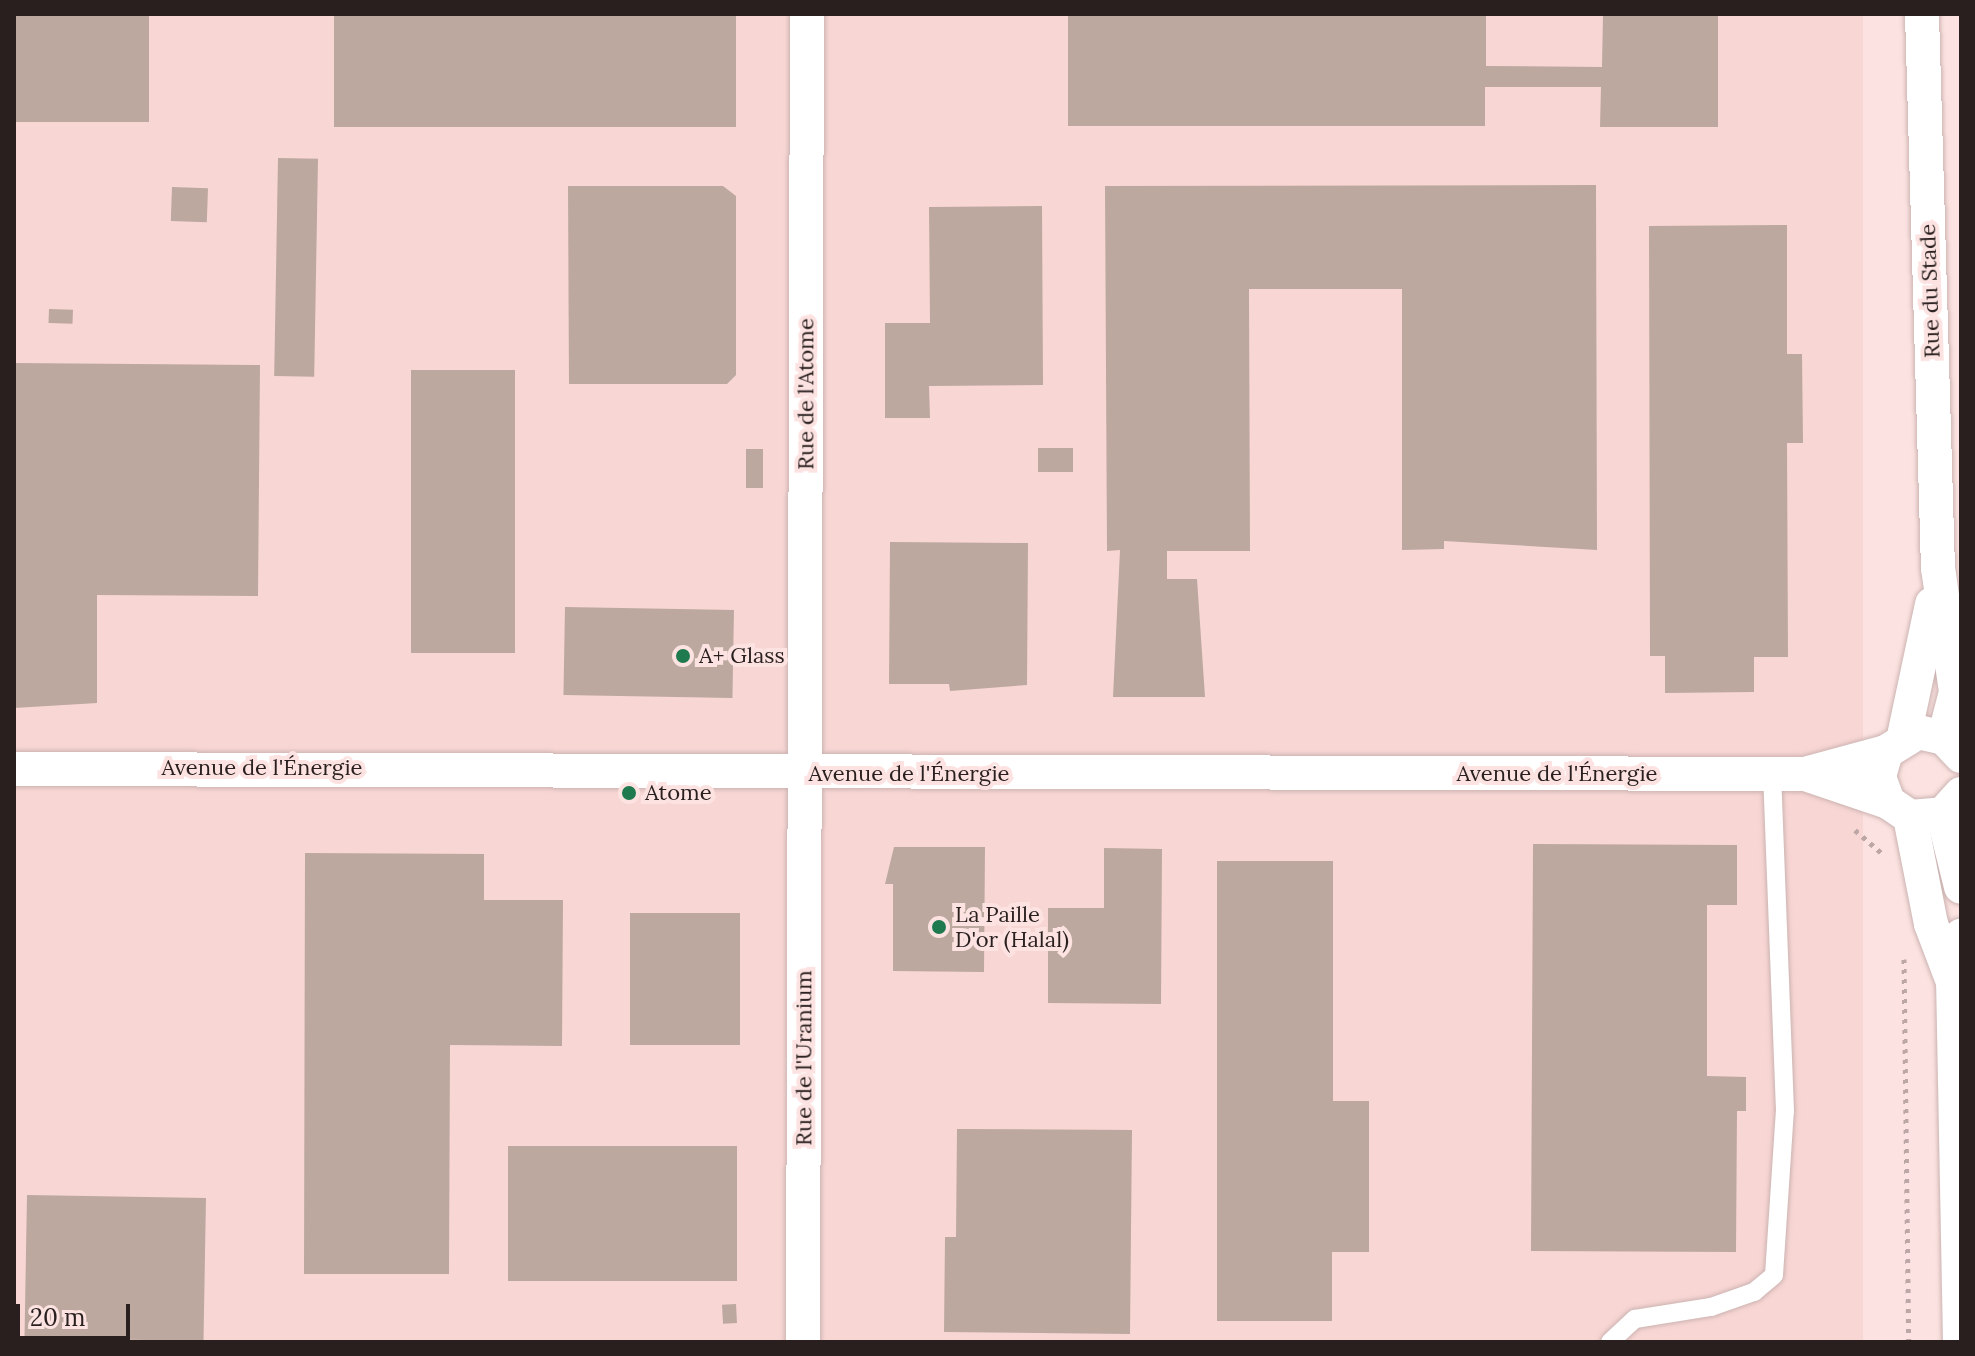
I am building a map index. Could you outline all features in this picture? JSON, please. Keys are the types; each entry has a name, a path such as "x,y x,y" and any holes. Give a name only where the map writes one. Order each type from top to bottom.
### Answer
{"street":[{"name":"Rue de l'Atome","path":"804,774 807,14"},
{"name":"Rue du Stade","path":"1922,14 1938,568 1956,692 1952,747"},
{"name":"Rue du Stade","path":"1935,810 1879,777 1895,744 1938,568"},
{"name":"Avenue de l'Énergie","path":"1789,774 1895,744 1952,747"},
{"name":"Avenue de l'Énergie","path":"14,769 804,774 1789,774 1935,810"},
{"name":"Rue de l'Uranium","path":"803,1342 804,774"},
{"path":"1935,810 1961,887"},
{"path":"1935,810 1931,924 1953,982"},
{"path":"1960,1342 1953,982 1961,936"}],"lane":[{"path":"1610,1342 1635,1319 1711,1307 1754,1292 1774,1275 1785,1111 1789,774"}],"path":[{"path":"1850,825 1886,868"},
{"path":"1904,943 1909,1342"}],"shaded area":[{"path":"14,14 1863,14 1863,1342 14,1342"}],"building":[{"path":"14,14 149,14 149,122 14,122"},
{"path":"334,14 736,14 736,127 334,127"},
{"path":"1068,14 1486,14 1486,66 1602,67 1603,14 1718,14 1718,127 1600,127 1601,87 1485,87 1485,126 1068,126"},
{"path":"278,158 318,159 314,377 274,376"},
{"path":"1596,185 1597,550 1444,541 1444,549 1402,550 1402,289 1249,289 1250,551 1167,551 1167,579 1197,579 1205,697 1113,697 1120,550 1107,551 1105,186"},
{"path":"568,186 723,186 736,196 736,375 727,384 569,384"},
{"path":"172,187 208,188 207,222 171,221"},
{"path":"1042,206 1043,385 929,386 930,418 885,418 885,323 930,323 929,207"},
{"path":"1787,225 1787,354 1802,354 1803,443 1787,443 1788,657 1754,657 1754,692 1665,693 1665,656 1650,656 1649,226"},
{"path":"49,309 73,310 72,324 49,323"},
{"path":"14,363 260,365 258,596 97,595 97,703 14,708"},
{"path":"411,370 515,370 515,653 411,653"},
{"path":"1038,448 1073,448 1073,472 1038,472"},
{"path":"746,449 763,449 763,488 746,488"},
{"path":"890,542 1028,543 1027,685 950,691 949,684 889,684"},
{"path":"565,607 734,610 732,698 563,695"},
{"path":"1533,844 1737,845 1737,905 1707,905 1707,1076 1746,1077 1746,1111 1737,1111 1736,1252 1531,1251"},
{"name":"La Paille D'or (Halal)","path":"894,847 985,847 984,972 893,971 893,884 885,884"},
{"path":"1104,848 1162,849 1161,1004 1048,1003 1048,908 1104,908"},
{"path":"305,853 484,854 484,900 563,900 562,1046 450,1045 449,1274 304,1274"},
{"path":"1217,861 1333,861 1333,1101 1369,1101 1369,1252 1332,1252 1332,1321 1217,1321"},
{"path":"630,913 740,913 740,1045 630,1045"},
{"path":"957,1129 1132,1130 1130,1334 944,1332 945,1237 956,1237"},
{"path":"508,1146 737,1146 737,1281 508,1281"},
{"path":"27,1195 206,1198 203,1341 25,1338"},
{"path":"736,1304 737,1323 723,1324 722,1305"}],"place":[{"name":"A+ Glass","path":"683,656"},
{"name":"Atome","path":"629,793"},
{"name":"La Paille D'or (Halal)","path":"939,927"}]}
